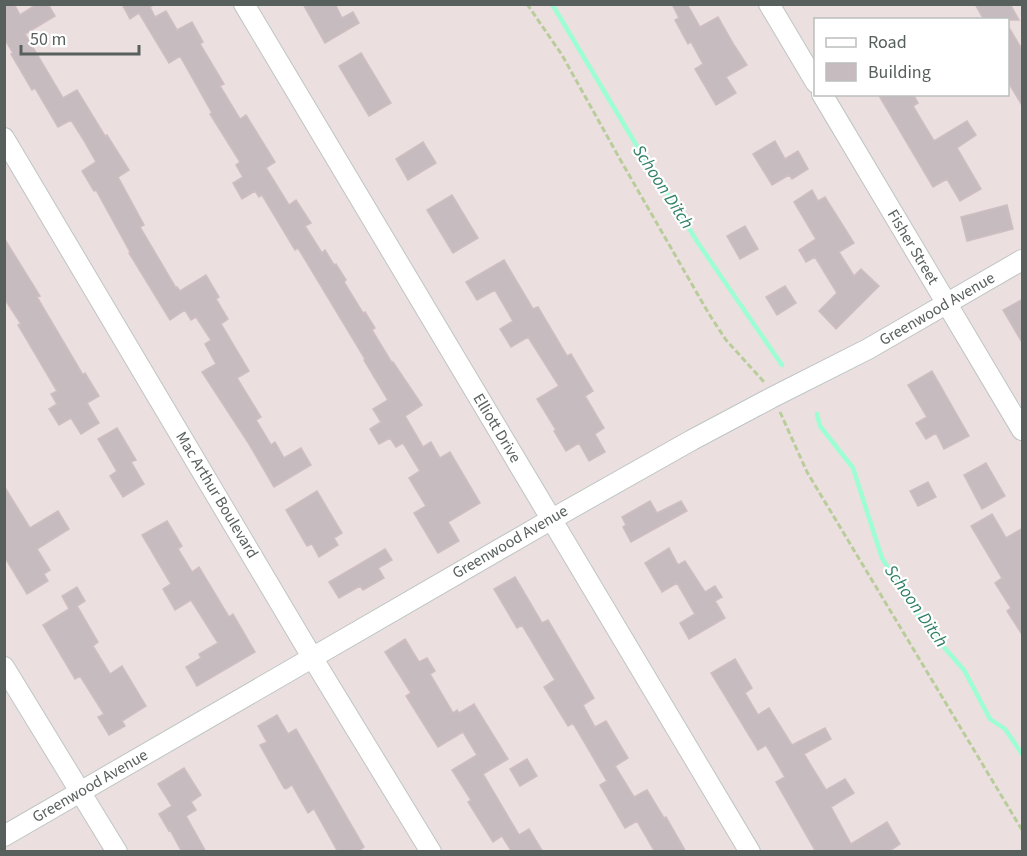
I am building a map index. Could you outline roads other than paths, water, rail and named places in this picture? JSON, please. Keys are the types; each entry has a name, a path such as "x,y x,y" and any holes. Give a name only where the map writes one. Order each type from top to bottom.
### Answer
{"street":[{"name":"Elliott Drive","path":"244,4 750,852"},
{"path":"769,4 814,80"},
{"name":"Fisher Street","path":"823,96 1023,430"},
{"name":"Mac Arthur Boulevard","path":"4,138 312,657 431,852"},
{"name":"Greenwood Avenue","path":"4,836 552,519 692,440 868,349 1023,260"},
{"path":"4,667 117,852"}],"waterway":[{"name":"Schoon Ditch","path":"552,4 659,183 782,365"},
{"name":"Schoon Ditch","path":"817,414 820,426 853,468 882,558 927,628 964,670 990,719 1005,729 1022,754"}]}
